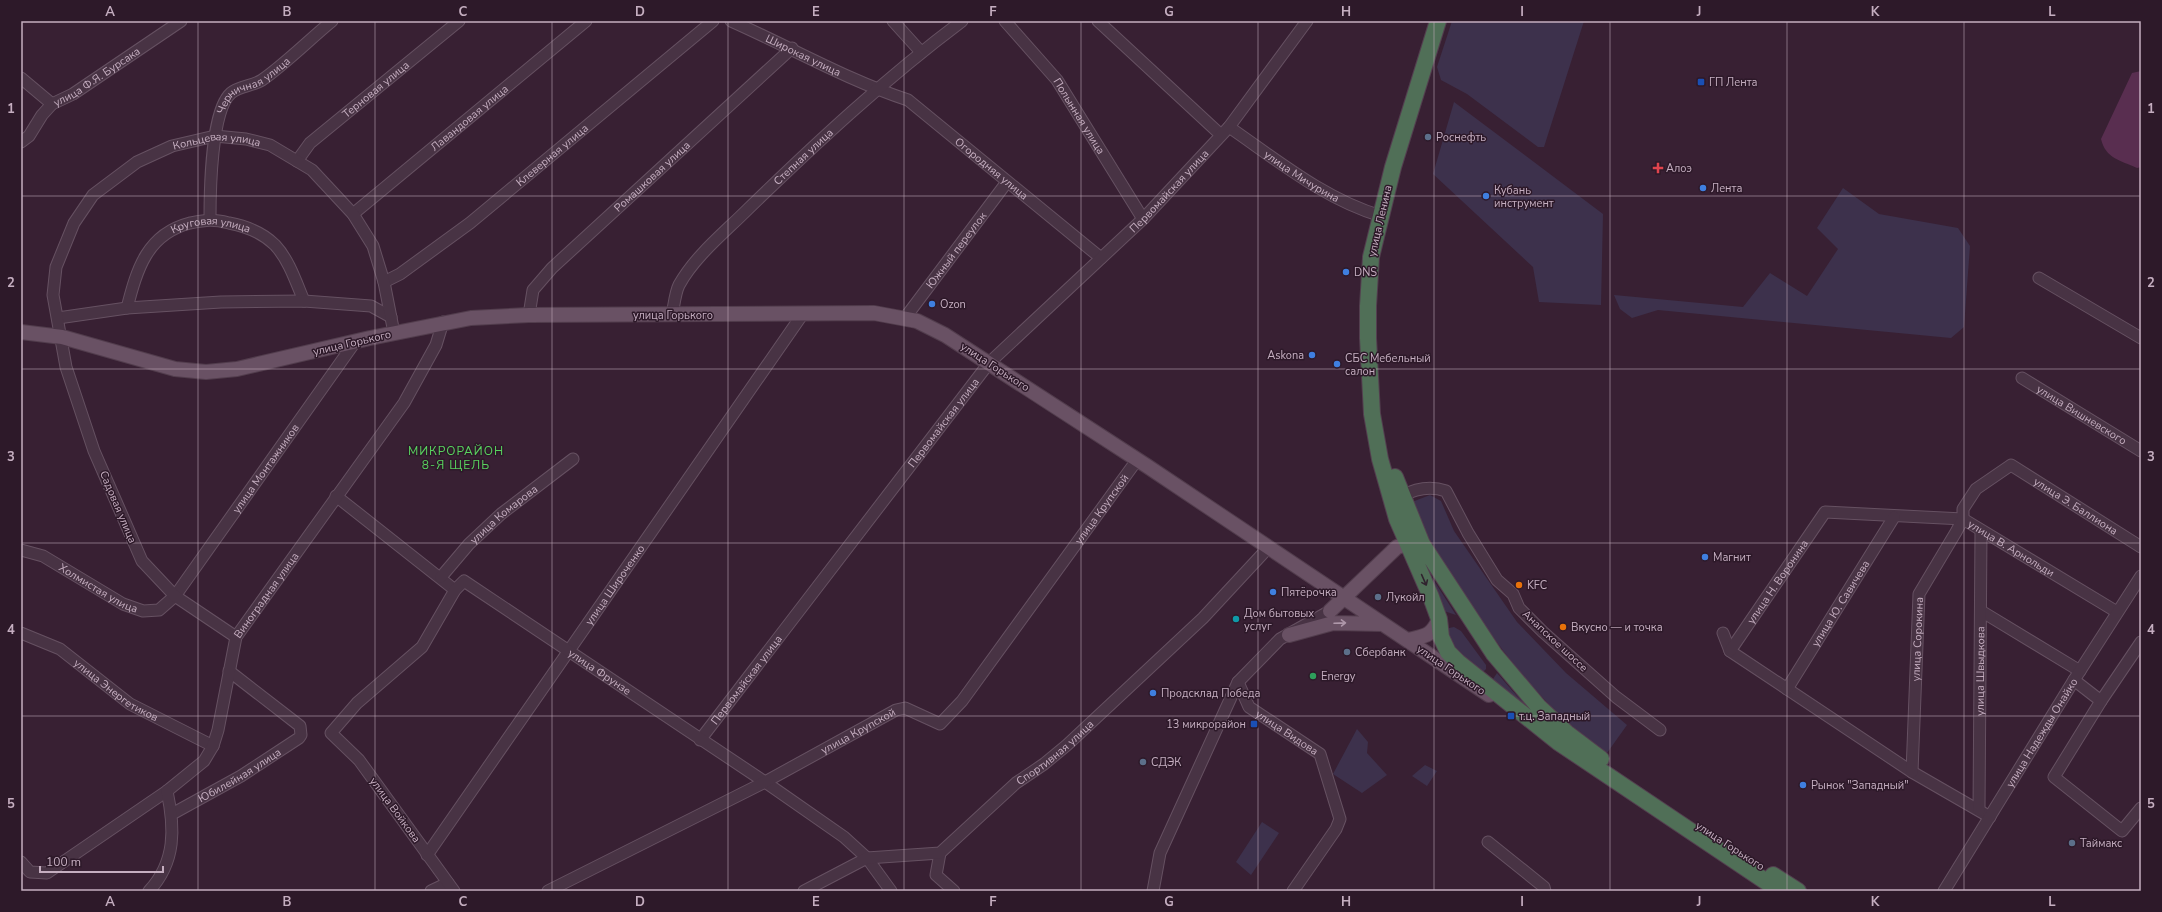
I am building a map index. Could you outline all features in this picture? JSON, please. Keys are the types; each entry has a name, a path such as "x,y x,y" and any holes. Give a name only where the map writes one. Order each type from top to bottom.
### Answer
{"highway":[{"name":"улица Ленина","path":"1375,429 1370,382 1368,306 1371,257 1393,167 1438,21"},
{"path":"1375,429 1402,496 1413,538 1439,619 1442,637 1448,652 1458,662 1558,742 1790,890"},
{"path":"1375,429 1380,459 1397,519 1413,538"},
{"name":"улица Горького","path":"1413,538 1422,544 1494,654 1538,706 1563,729 1626,779 1790,890"}],"main road":[{"name":"улица Горького","path":"21,332 62,337 175,369 206,372 237,369 443,322 471,318 529,315 874,314 917,321 945,335 1137,460 1386,625 1558,742"},
{"path":"1386,557 1395,540 1397,519"},
{"path":"1347,599 1386,557 1413,538"},
{"path":"1330,611 1369,586 1413,538"},
{"path":"1413,538 1461,617 1495,666 1572,744 1631,788 1641,788"},
{"path":"1408,640 1423,637 1434,631 1439,619"},
{"path":"1289,635 1333,623 1365,622 1386,625"}],"street":[{"name":"улица Ф.Я. Бурсака","path":"21,142 29,136 42,115 52,104 73,94 181,21"},
{"name":"Черничная улица","path":"210,218 211,174 216,136 223,105 231,93 261,80 332,21"},
{"name":"Терновая улица","path":"297,161 310,143 459,21"},
{"name":"Лавандовая улица","path":"353,214 586,21"},
{"name":"Клеверная улица","path":"384,282 400,274 470,223 713,21"},
{"name":"Широкая улица","path":"731,21 792,48 876,90"},
{"path":"893,21 921,52"},
{"name":"Степная улица","path":"672,315 678,286 699,258 767,190 876,90 921,52 962,21"},
{"name":"Полынная улица","path":"1005,21 1057,80 1143,219"},
{"path":"1098,21 1221,135"},
{"name":"Первомайская улица","path":"700,740 989,363 1143,219 1229,127 1307,21"},
{"name":"Ромашковая улица","path":"529,315 533,290 552,268 792,48"},
{"path":"21,78 52,104"},
{"name":"Огородняя улица","path":"876,90 908,100 1101,258"},
{"name":"улица Мичурина","path":"1229,127 1328,193 1361,210 1381,216"},
{"name":"Кольцевая улица","path":"62,337 53,295 56,267 74,223 93,195 136,162 172,146 216,136 246,139 270,145 312,170 353,214 373,246 384,282 394,333"},
{"name":"Южный переулок","path":"905,318 1007,182"},
{"name":"Круговая улица","path":"127,308 138,270 147,253 158,240 168,230 210,218 236,224 259,233 275,245 290,268 304,302"},
{"path":"2039,278 2141,338"},
{"path":"58,318 127,308 221,302 304,302 371,306 391,317"},
{"name":"улица Широченко","path":"427,855 802,315"},
{"name":"Виноградная улица","path":"21,862 30,872 47,873 168,791 204,761 213,746 236,637 404,403 436,345 443,322"},
{"name":"Садовая улица","path":"62,337 66,367 94,451 117,507 142,561 175,596 236,637"},
{"name":"улица Монтажников","path":"175,596 355,342"},
{"name":"улица Вишневского","path":"2022,378 2141,451"},
{"name":"улица Комарова","path":"441,577 469,544 501,514 573,459"},
{"name":"улица Крупской","path":"548,891 766,782 896,710 906,708 940,724 962,701 1137,460"},
{"name":"улица Сорокина","path":"1912,772 1919,594 1962,519 1963,509 1976,489 2011,465"},
{"name":"улица Э. Баллиона","path":"2011,465 2141,547"},
{"name":"Анапское шоссе","path":"1402,496 1416,490 1429,489 1446,491 1468,533 1497,580 1513,594 1520,608 1543,632 1616,697 1660,730"},
{"path":"336,496 441,577 455,590"},
{"name":"улица В. Арнольди","path":"1824,512 1894,517 1962,519 2117,612"},
{"name":"улица Н. Воронина","path":"1730,651 1824,512"},
{"name":"улица Ю. Савичева","path":"1787,689 1894,517"},
{"name":"улица Швыдкова","path":"1979,810 1981,531"},
{"name":"Спортивная улица","path":"940,853 1016,783 1044,764 1079,734 1203,618 1268,547"},
{"name":"Холмистая улица","path":"21,550 43,556 123,604 143,611 159,610 175,596"},
{"name":"улица Надежды Онайко","path":"1944,891 2077,675 2141,576"},
{"name":"улица Фрунзе","path":"455,590 464,581 700,740 766,782 844,837 867,858 892,891"},
{"name":"улица Войкова","path":"451,887 359,760 331,732 357,703 422,647 455,590"},
{"path":"1153,891 1160,853 1238,682 1268,650 1289,635 1330,611"},
{"path":"1981,611 2077,675 2101,701"},
{"name":"улица Энергетиков","path":"21,633 60,649 130,704 213,746"},
{"path":"1723,633 1730,651 1912,772 1990,817"},
{"path":"2141,642 2101,701 2054,777 2122,831 2141,808"},
{"name":"Юбилейная улица","path":"172,814 241,776 299,738 302,731 300,726 229,671"},
{"name":"улица Видова","path":"1238,682 1249,707 1320,754 1337,807 1340,819 1336,829 1293,891"},
{"path":"149,891 158,881 171,853 172,814 168,791"},
{"path":"1488,842 1544,887 1545,891"},
{"path":"804,891 867,858 940,853 936,875 954,891"},
{"path":"431,891 451,887"}],"shaded area":[{"path":"1452,21 1584,21 1544,147 1538,147 1467,94 1441,80 1437,67"},
{"path":"2141,71 2141,167 2137,168 2119,161 2110,155 2103,146 2101,139 2132,73"},
{"path":"1454,102 1603,214 1601,305 1539,302 1533,267 1433,174"},
{"path":"1843,188 1879,214 1958,228 1970,246 1964,327 1951,338 1658,310 1632,318 1620,309 1614,295 1743,307 1770,273 1807,296 1838,249 1817,228"},
{"path":"1430,495 1441,501 1454,531 1517,622 1566,673 1627,725 1607,753 1566,720 1547,702 1496,641 1427,538 1421,525 1412,502"},
{"path":"1415,545 1431,576 1456,615 1444,611 1441,599 1427,575"},
{"path":"1454,627 1461,631 1486,665 1486,669 1482,673 1458,655 1446,632 1449,628"},
{"path":"1497,673 1517,696 1543,718 1541,720 1491,682"},
{"path":"1357,729 1368,742 1367,753 1387,775 1362,793 1333,774"},
{"path":"1425,765 1437,771 1427,786 1412,776"},
{"path":"1262,822 1279,833 1251,875 1236,862"}],"place":[{"name":"ГП Лента","path":"1701,82"},
{"name":"Роснефть","path":"1428,137"},
{"name":"Алоэ","path":"1658,168"},
{"name":"Лента","path":"1703,188"},
{"name":"Кубань инструмент","path":"1486,196"},
{"name":"DNS","path":"1346,272"},
{"name":"Ozon","path":"932,304"},
{"name":"Askona","path":"1312,355"},
{"name":"СБС Мебельный салон","path":"1337,364"},
{"name":"Магнит","path":"1705,557"},
{"name":"KFC","path":"1519,585"},
{"name":"Пятёрочка","path":"1273,592"},
{"name":"Лукойл","path":"1378,597"},
{"name":"Дом бытовых услуг","path":"1236,619"},
{"name":"Вкусно — и точка","path":"1563,627"},
{"name":"Сбербанк","path":"1347,652"},
{"name":"Energy","path":"1313,676"},
{"name":"Продсклад Победа","path":"1153,693"},
{"name":"т.ц. Западный","path":"1511,716"},
{"name":"13 микрорайон","path":"1254,724"},
{"name":"СДЭК","path":"1143,762"},
{"name":"Рынок \"Западный\"","path":"1803,785"},
{"name":"Таймакс","path":"2072,843"}],"district":[{"name":"МИКРОРАЙОН 8-Я ЩЕЛЬ","path":"456,458"}]}
